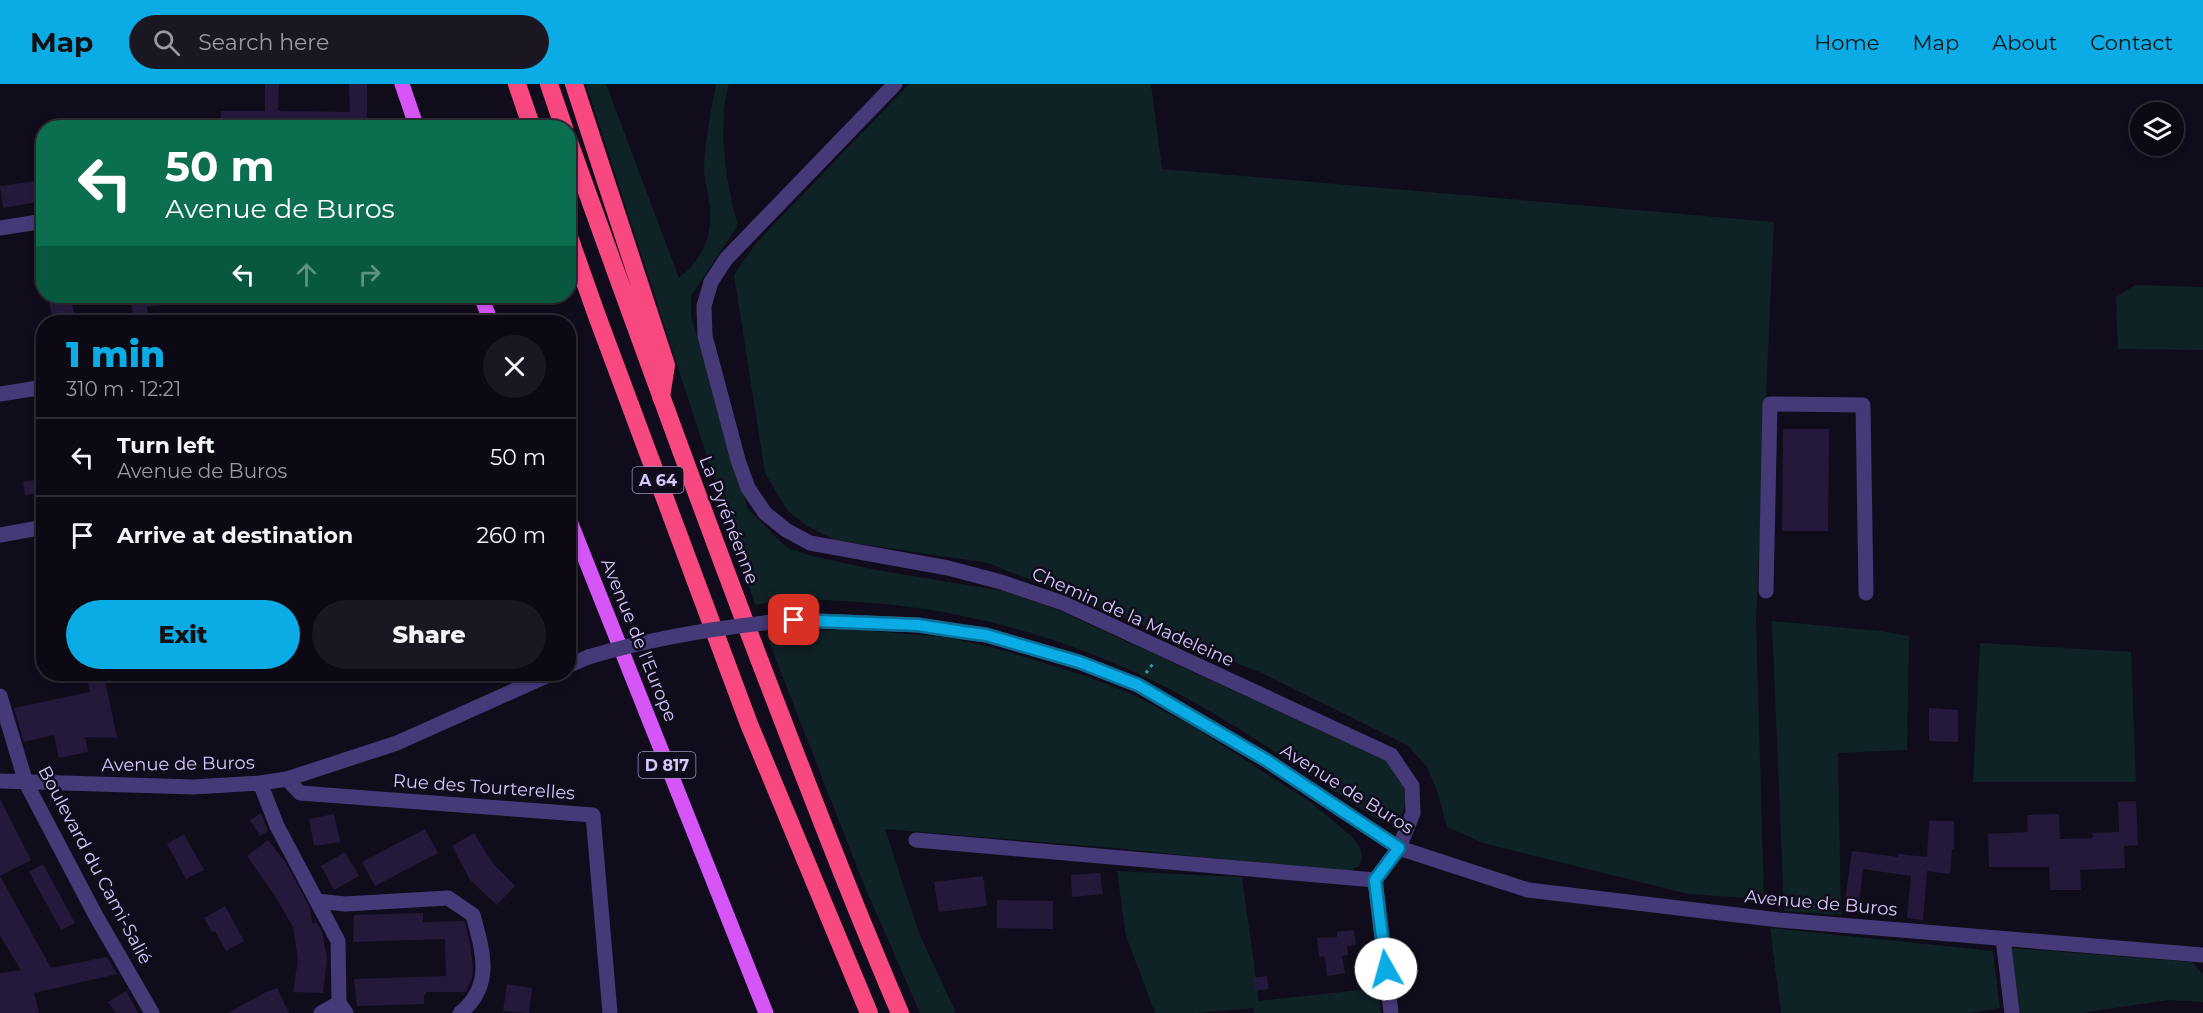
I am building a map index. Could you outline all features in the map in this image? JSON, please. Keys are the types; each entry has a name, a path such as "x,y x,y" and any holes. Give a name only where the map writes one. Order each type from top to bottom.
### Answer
{"highway":[{"path":"517,84 529,120"},
{"path":"549,84 561,120"},
{"path":"574,84 666,364 661,399"},
{"name":"La Pyrénéenne","path":"576,161 661,399 782,720 900,1013"},
{"name":"A 64","path":"576,257 749,724 869,1013"}],"main road":[{"path":"402,84 414,120"},
{"name":"Avenue de l'Europe","path":"576,536 766,1013"}],"street":[{"name":"Chemin de la Madeleine","path":"895,84 726,259 711,282 704,306 705,336 738,460 748,488 765,513 786,530 810,543 948,568 1001,582 1063,603 1391,755 1412,786 1413,813 1399,848 1375,880"},
{"path":"0,228 36,222"},
{"path":"0,394 36,388"},
{"path":"1766,591 1770,404 1863,405 1866,593"},
{"path":"0,535 36,528"},
{"name":"Avenue de Buros","path":"576,662 636,643 688,632 741,624 794,620 918,625 986,635 1079,662 1138,685 1266,760 1399,848 1528,890 1779,920 2203,955"},
{"name":"Avenue de Buros","path":"0,781 193,787 286,779 397,743 535,681"},
{"name":"Boulevard du Cami-Salié","path":"0,696 26,783 96,916 152,1013"},
{"name":"Rue des Tourterelles","path":"286,779 300,793 593,814 610,1013"},
{"path":"260,783 278,826 338,940 342,1008 321,1013"},
{"path":"916,840 1375,880 1391,1013"},
{"path":"317,901 345,904 448,898 473,915 485,971 473,1002 460,1013"},
{"path":"330,925 345,904"},
{"path":"2003,939 2012,1013"}],"path":[{"path":"1138,685 1163,650"}],"green space":[{"path":"586,84 606,84 679,278 701,253 709,233 710,212 704,167 707,136 716,84 729,84 725,100 724,154 738,225 691,296 691,316 748,509 787,548 812,556 877,570 1003,591 1058,610 1388,762 1404,788 1405,803 1400,818 1383,823 1211,712 1168,688 1079,649 985,621 889,604 795,599 755,605"},
{"path":"909,84 1151,84 1162,169 1774,222 1756,619 1764,899 1688,894 1483,843 1447,827 1438,794 1427,767 1407,745 1264,674 988,563 835,540 807,526 787,510 765,473 734,275 756,243"},
{"path":"2135,285 2203,287 2203,350 2118,349 2116,297"},
{"path":"1772,621 1880,631 1909,636 1907,750 1838,753 1841,915 1784,911"},
{"path":"849,629 945,637 995,648 1086,676 1134,695 1194,727 1312,803 1352,837 1360,848 1362,857 1359,866 1348,872 1114,848 885,829 919,933 956,1013 920,1013 864,885 766,634"},
{"path":"1980,643 2131,652 2136,782 1973,782"},
{"path":"1117,871 1242,877 1259,1001 1378,988 1381,1013 1254,1013 1253,1008 1196,1013 1155,1013 1126,936"},
{"path":"1770,928 1993,951 2000,1008 1968,1013 1781,1013"},
{"path":"2011,948 2192,962 2203,974 2203,1002 2169,1000 2081,1013 2019,1013"}],"building":[{"path":"265,84 279,84 278,111 350,112 349,84 367,84 367,120 221,120 221,111 265,111"},
{"path":"36,181 36,202 3,208 0,186"},
{"path":"49,303 72,303 74,315 52,315"},
{"path":"131,303 169,303 147,307 148,315 133,315"},
{"path":"1783,429 1829,429 1828,531 1782,531"},
{"path":"36,480 36,493 25,495 23,482"},
{"path":"105,681 117,738 85,737 88,752 59,758 54,735 24,742 14,708 90,692 88,683"},
{"path":"1929,708 1958,710 1958,742 1929,741"},
{"path":"0,799 31,860 0,876"},
{"path":"2136,801 2138,845 2124,846 2125,868 2080,870 2081,890 2050,890 2049,867 1989,867 1988,834 2028,832 2027,815 2059,814 2060,839 2093,838 2092,833 2119,832 2118,802"},
{"path":"261,813 268,831 260,836 250,820"},
{"path":"334,814 340,842 314,846 309,819"},
{"path":"1929,821 1954,821 1954,849 1952,849 1950,874 1927,871 1923,920 1907,918 1911,876 1863,869 1859,902 1845,900 1852,851 1898,857 1898,854 1927,857"},
{"path":"425,829 438,853 375,886 362,862"},
{"path":"474,833 492,862 515,886 497,905 470,880 452,846"},
{"path":"184,834 204,870 186,879 167,844"},
{"path":"268,840 286,863 310,908 312,923 317,923 322,932 327,959 323,993 293,992 298,959 293,927 247,856"},
{"path":"345,852 359,876 334,890 321,866"},
{"path":"43,864 75,923 61,930 29,872"},
{"path":"1100,873 1103,894 1072,897 1071,875"},
{"path":"0,876 51,968 107,957 117,974 34,993 39,1013 0,1013 0,973 21,970 0,936"},
{"path":"983,876 987,906 939,912 934,882"},
{"path":"997,900 1053,901 1053,929 997,928"},
{"path":"225,906 244,941 226,951 215,931 212,932 204,918"},
{"path":"423,913 423,922 465,921 473,968 472,978 466,992 426,992 424,1004 357,1006 354,979 446,976 445,939 353,942 354,915"},
{"path":"1354,930 1356,945 1347,946 1348,955 1342,956 1345,973 1327,976 1324,956 1319,957 1317,938 1337,937 1337,932"},
{"path":"1267,976 1269,989 1255,991 1253,978"},
{"path":"507,984 532,988 529,1013 503,1011"},
{"path":"277,988 289,1013 228,1013 266,992"},
{"path":"126,991 138,1013 116,1013 108,1002"}],"route":[{"path":"794,620 918,625 986,635 1079,662 1138,685 1266,760 1399,848 1375,880 1386,969"}]}
